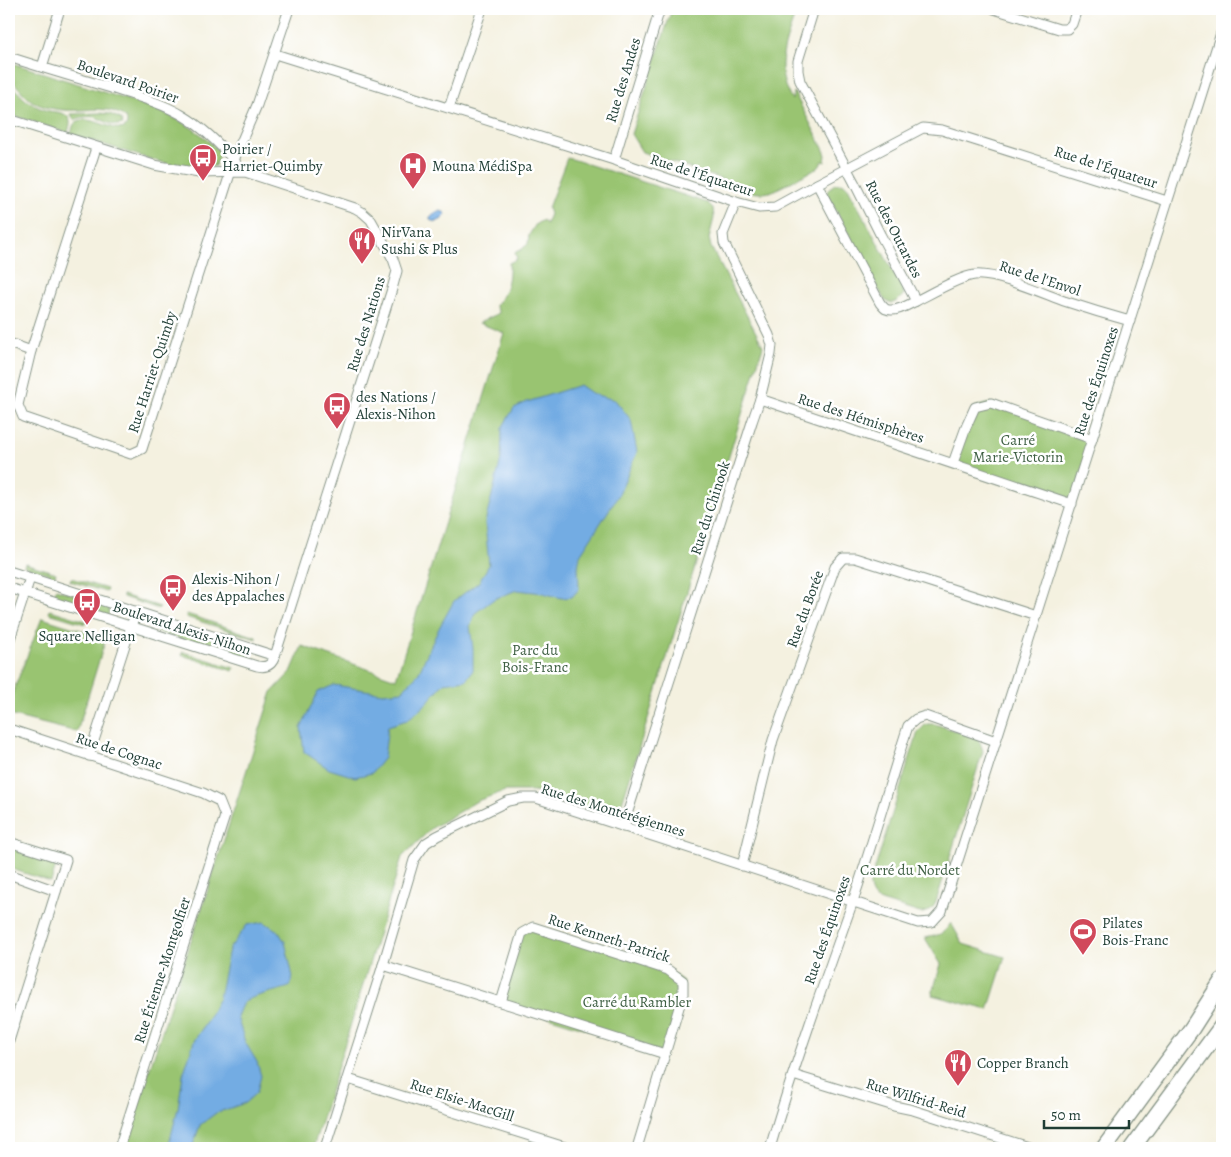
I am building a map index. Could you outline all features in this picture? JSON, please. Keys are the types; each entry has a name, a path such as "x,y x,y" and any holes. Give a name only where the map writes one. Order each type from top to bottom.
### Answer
{"main road":[{"path":"1104,1148 1192,1028 1222,981"},
{"path":"1132,1148 1222,1026"}],"street":[{"path":"42,67 60,9"},
{"name":"Rue Harriet-Quimby","path":"96,148 31,351 18,405 23,417 131,454 142,449 234,160 257,105 289,9"},
{"path":"448,108 482,9"},
{"name":"Rue des Andes","path":"614,160 660,9"},
{"name":"Rue des Outardes","path":"814,9 798,61 800,81 916,301 893,310 885,309 880,303 817,184"},
{"path":"994,9 1059,29 1066,29 1072,24 1077,9"},
{"name":"Rue des Équinoxes","path":"932,922 942,910 1222,30"},
{"name":"Rue de l'Équateur","path":"275,54 614,160 736,202 759,208 774,207 923,128 942,130 1167,201"},
{"name":"Boulevard Poirier","path":"9,57 170,108 205,130 245,172"},
{"path":"9,120 154,165 199,173 245,172"},
{"name":"Rue des Nations","path":"245,172 362,212 375,225 393,259 397,271 275,656"},
{"name":"Rue du Chinook","path":"623,827 760,399 771,354 770,335 724,243 723,234 736,202"},
{"name":"Rue de l'Envol","path":"916,301 962,279 974,275 985,275 1130,321"},
{"path":"9,343 31,351"},
{"name":"Rue des Hémisphères","path":"760,399 1072,504"},
{"path":"953,463 975,407 991,403 1092,439"},
{"name":"Rue du Borée","path":"742,866 773,740 835,568 843,558 855,558 896,570 1036,616"},
{"name":"Boulevard Alexis-Nihon","path":"9,572 275,656 274,660 269,666 262,667 9,588"},
{"path":"9,642 30,578"},
{"path":"89,756 136,611"},
{"name":"Rue des Équinoxes","path":"770,1148 786,1092 852,902 908,726 916,719 924,716 996,741"},
{"name":"Rue de Cognac","path":"9,729 203,792 219,801"},
{"name":"Rue des Montérégiennes","path":"325,1148 348,1079 414,860 426,843 437,836 508,801 536,798 918,923 932,922"},
{"name":"Rue Étienne-Montgolfier","path":"119,1148 225,816 219,801"},
{"path":"9,842 66,860 9,1040"},
{"path":"9,874 56,890"},
{"name":"Rue Kenneth-Patrick","path":"501,1002 522,933 533,928 668,970 683,981 683,994 636,1148"},
{"path":"383,965 665,1054"},
{"name":"Rue Wilfrid-Reid","path":"793,1075 896,1107 913,1110 1031,1148"},
{"name":"Rue Elsie-MacGill","path":"348,1079 568,1148"}],"green space":[{"path":"672,9 797,9 785,45 782,73 785,86 792,100 794,92 824,150 826,155 825,162 823,161 818,168 775,190 756,193 743,190 724,183 724,180 642,152 631,134"},
{"path":"9,62 147,106 178,120 207,139 220,152 215,166 194,167 159,162 71,134 73,126 78,121 94,121 120,129 125,127 127,121 125,117 113,111 99,109 63,110 49,108 36,103 28,98 9,79"},
{"path":"16,89 26,100 35,105 66,115 70,123 68,133 9,114 9,97 11,99 14,96 12,95"},
{"path":"71,114 110,114 121,119 123,124 112,124 95,117 81,117 74,120"},
{"name":"Parc du Bois-Franc","path":"567,158 708,203 713,208 714,218 709,238 711,247 763,346 618,816 532,791 505,791 477,801 432,828 402,857 313,1148 124,1148 272,692 291,672 302,646 396,679 504,333 479,323 499,313 495,305 507,286 509,263 517,259 515,252 528,244 529,235 536,224 543,220 546,224 550,214 548,208"},
{"path":"842,183 847,186 903,290 904,294 895,302 889,303 884,299 827,194 828,189 835,184"},
{"name":"Carré Marie-Victorin","path":"991,403 1092,439 1072,504 953,463 975,407"},
{"path":"25,563 56,573 55,576 24,566"},
{"path":"71,578 107,589 106,592 70,581"},
{"path":"56,589 110,606 108,616 53,599"},
{"path":"123,595 160,607 159,609 123,597"},
{"path":"50,610 86,621 85,624 49,613"},
{"path":"187,614 256,637 256,639 186,617"},
{"path":"42,618 106,638 77,732 9,715 9,702"},
{"path":"159,622 251,651 249,661 156,631"},
{"path":"183,652 234,668 233,671 182,655"},
{"name":"Carré du Nordet","path":"927,724 935,724 977,738 983,751 936,902 930,910 920,913 878,900 870,889 870,884 918,732"},
{"path":"9,847 57,863 51,882 9,868"},
{"path":"951,923 963,944 1005,957 988,1010 932,995 941,964 925,938 940,934"},
{"name":"Carré du Rambler","path":"533,927 668,970 683,981 665,1054 501,1002 522,933"}],"water":[{"path":"439,211 446,214 443,218 439,221 430,220 433,214"},
{"path":"580,385 593,394 615,400 631,420 637,452 618,496 580,555 578,567 579,589 572,597 561,598 543,593 517,590 494,599 475,613 470,626 473,670 466,680 444,683 423,707 407,720 388,726 384,758 372,773 355,777 329,769 304,752 301,728 318,692 334,685 383,693 402,691 418,674 439,628 454,601 479,582 489,565 485,523 501,459 502,428 514,408"},
{"path":"264,922 278,931 285,942 293,977 289,987 244,1002 237,1017 245,1042 257,1062 261,1076 257,1092 245,1103 216,1113 200,1125 192,1148 168,1148 178,1108 183,1075 194,1041 219,998 229,949 247,925"}],"place":[{"name":"Poirier / Harriet-Quimby","path":"203,182"},
{"name":"Mouna MédiSpa","path":"413,190"},
{"name":"NirVana Sushi & Plus","path":"362,265"},
{"name":"des Nations / Alexis-Nihon","path":"337,430"},
{"name":"Alexis-Nihon / des Appalaches","path":"173,612"},
{"name":"Square Nelligan","path":"87,626"},
{"name":"Pilates Bois-Franc","path":"1083,956"},
{"name":"Copper Branch","path":"958,1087"}]}
